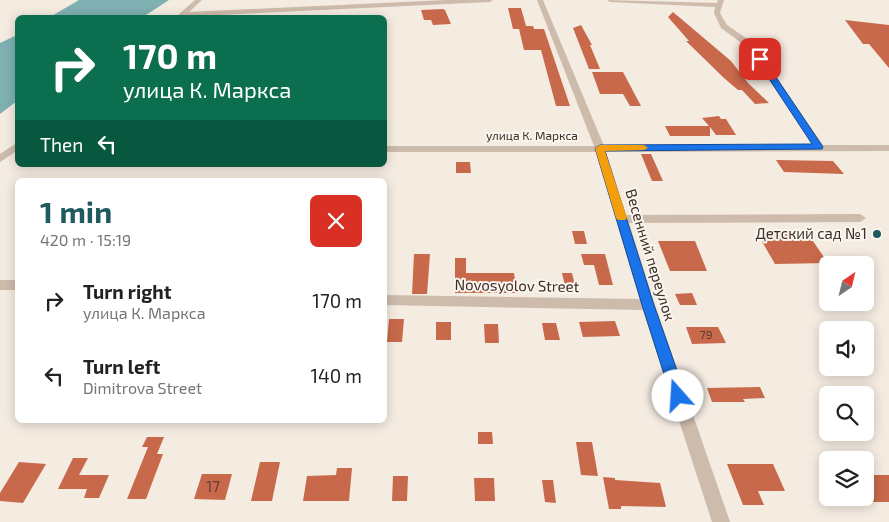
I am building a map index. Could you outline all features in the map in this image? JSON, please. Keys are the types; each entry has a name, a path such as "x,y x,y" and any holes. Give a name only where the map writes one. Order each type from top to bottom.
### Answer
{"street":[{"path":"181,15 199,0"},
{"path":"199,15 490,0"},
{"name":"Весенний переулок","path":"540,0 600,148 648,305 721,522"},
{"path":"610,0 720,2 717,13 724,26 750,45 819,147"},
{"name":"улица К. Маркса","path":"387,149 889,148"},
{"path":"0,159 15,149"},
{"path":"622,219 860,218"},
{"path":"0,285 15,285"},
{"name":"Novosyolov Street","path":"387,300 648,305"}],"water":[{"path":"79,0 169,0 146,15 53,15"},
{"path":"15,36 15,103 0,114 0,43"}],"building":[{"path":"508,8 521,8 526,26 533,26 534,29 544,29 570,106 556,106 541,50 524,50 519,29 513,29"},
{"path":"443,9 451,24 433,25 431,20 424,20 421,10"},
{"path":"673,12 731,61 748,83 769,103 755,104 742,90 738,90 724,78 686,41 689,41 668,17"},
{"path":"845,20 889,25 889,68 869,44 863,44"},
{"path":"581,25 592,45 590,45 600,69 589,69 573,28"},
{"path":"592,72 623,72 641,106 630,106 623,94 600,94"},
{"path":"719,116 721,119 726,119 736,135 716,135 710,127 710,136 670,136 665,126 709,126 702,118"},
{"path":"641,154 651,154 663,181 652,181"},
{"path":"776,160 833,161 844,174 784,172"},
{"path":"456,162 470,162 471,173 456,173"},
{"path":"572,231 584,231 587,244 575,244"},
{"path":"790,231 806,231 823,256 819,256 819,263 775,264 757,233 792,233"},
{"path":"658,241 695,241 707,271 670,271"},
{"path":"414,254 430,254 427,294 412,294"},
{"path":"581,254 605,254 613,285 599,285 594,265 584,265"},
{"path":"455,258 466,258 466,273 514,273 517,293 455,293"},
{"path":"562,273 572,273 576,290 566,290"},
{"path":"692,293 697,305 680,305 675,294"},
{"path":"389,319 404,319 402,342 387,342"},
{"path":"615,321 620,336 583,337 579,322"},
{"path":"436,322 451,322 451,340 436,340"},
{"path":"542,323 556,323 560,340 545,340"},
{"path":"484,324 498,324 499,343 485,343"},
{"path":"686,327 718,327 726,343 692,344"},
{"path":"760,387 765,398 743,399 745,402 712,402 707,388"},
{"path":"478,432 492,432 493,444 478,444"},
{"path":"147,437 164,437 157,454 163,454 146,499 127,499 148,447 142,447"},
{"path":"576,442 592,442 598,476 581,475"},
{"path":"73,458 88,458 79,475 109,475 99,498 84,498 87,489 58,489"},
{"path":"19,462 46,464 23,503 0,501 0,493"},
{"path":"260,462 280,462 272,501 251,501"},
{"path":"727,464 773,464 785,491 758,491 764,505 743,505"},
{"path":"337,468 352,468 349,501 303,501 307,476 336,475"},
{"path":"202,474 232,474 225,500 194,499"},
{"path":"874,475 889,475 889,502 874,502"},
{"path":"393,476 408,476 407,501 392,501"},
{"path":"603,477 615,478 615,480 660,483 666,507 621,506 621,509 609,509"},
{"path":"474,478 494,478 495,501 475,501"},
{"path":"542,480 553,480 556,503 545,502"}],"slow traffic":[{"path":"622,218 600,148 644,148"}],"place":[{"name":"Детский сад №1","path":"877,234"}],"route":[{"path":"678,396 600,148 819,147 760,59"}]}
